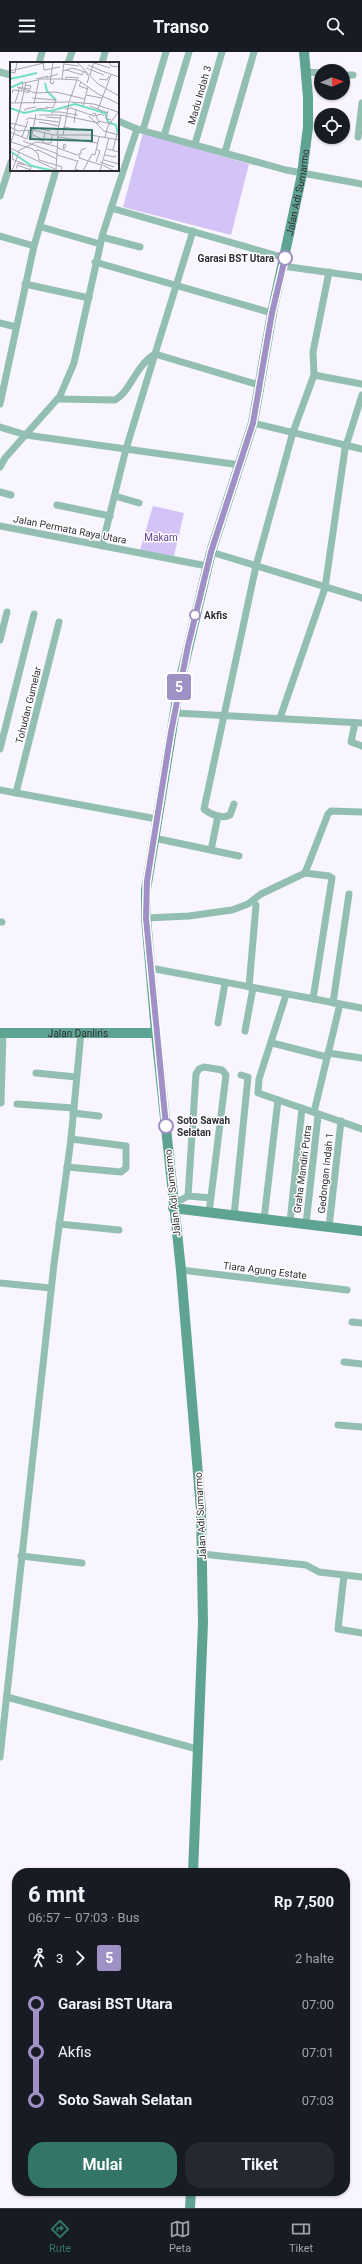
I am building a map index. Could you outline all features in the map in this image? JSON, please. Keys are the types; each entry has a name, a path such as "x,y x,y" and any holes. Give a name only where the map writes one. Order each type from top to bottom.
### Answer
{"main road":[{"name":"Jalan Adi Sumarmo","path":"193,1868 203,1623 202,1554 194,1415 150,968 146,918 146,890 154,838 152,819 207,566 253,423 272,313 302,174 308,127 307,72 304,52"},
{"name":"Jalan Danliris","path":"1,1034 156,1033"},
{"path":"173,1204 209,1213 362,1231"},
{"path":"190,2208 191,2196"}],"street":[{"path":"39,62 42,52"},
{"path":"68,62 72,52"},
{"path":"102,62 105,52"},
{"path":"0,467 4,458 26,436 58,399 74,363 89,298 95,262 111,208 120,170 140,130 166,52"},
{"path":"164,136 188,52"},
{"name":"Madu Indah 3","path":"195,144 222,52"},
{"path":"225,152 254,52"},
{"path":"0,72 10,75"},
{"path":"307,72 314,72"},
{"path":"358,137 362,103"},
{"path":"119,121 140,130 302,174 362,184"},
{"path":"0,196 10,165"},
{"path":"0,404 34,246 56,171"},
{"path":"111,208 192,231 284,262 329,272 362,276"},
{"path":"45,228 101,241 140,247"},
{"path":"102,546 126,450 192,231"},
{"path":"0,236 34,246"},
{"path":"95,262 272,313"},
{"path":"234,804 228,817 218,816 206,811 204,807 256,566 293,432 314,375 313,352 329,272"},
{"path":"26,284 89,298"},
{"path":"0,323 16,326"},
{"path":"155,354 259,385"},
{"path":"58,399 115,400 120,396 139,367 155,354"},
{"path":"314,375 362,384"},
{"path":"280,718 325,588 346,445 362,395"},
{"path":"253,423 362,449"},
{"path":"0,427 26,436 240,465"},
{"path":"0,492 10,495"},
{"path":"115,496 139,503"},
{"path":"57,505 110,516"},
{"name":"Jalan Permata Raya Utara","path":"0,526 207,566"},
{"path":"211,552 325,588 362,598"},
{"path":"0,640 7,612"},
{"path":"0,749 34,614"},
{"name":"Tohudan Gumelar","path":"16,793 59,622"},
{"path":"175,713 359,723 351,742 362,746"},
{"path":"0,790 152,819"},
{"path":"305,873 328,814 334,810 362,812"},
{"path":"210,850 218,816"},
{"path":"154,838 240,856"},
{"path":"146,918 189,916 232,910 248,904 261,894 305,873 330,877 313,999"},
{"name":"Graha Mandiri Putra","path":"306,1224 316,1114 328,1055 336,1004 349,894"},
{"path":"245,1031 251,987 256,905"},
{"path":"150,968 286,995 362,1008"},
{"path":"218,1023 225,983"},
{"path":"286,995 272,1043 259,1079 258,1092 316,1114 362,1129"},
{"path":"0,1757 51,1288 71,1139 81,1033"},
{"path":"1,1034 1,1103"},
{"path":"272,1043 328,1055 362,1058"},
{"path":"188,1196 196,1074 199,1069 204,1067 222,1070 225,1071 226,1074 209,1213"},
{"path":"36,1074 76,1077"},
{"path":"234,1216 248,1077 241,1075"},
{"path":"264,1219 278,1100"},
{"path":"17,1104 99,1116"},
{"path":"290,1222 302,1108"},
{"name":"Gedongan Indah 1","path":"329,1226 341,1121"},
{"path":"67,1167 121,1172 124,1172 126,1168 128,1150 124,1146 71,1139"},
{"path":"173,1204 188,1196 211,1198"},
{"path":"59,1224 119,1230"},
{"name":"Tiara Agung Estate","path":"180,1270 347,1290"},
{"path":"0,1283 51,1288"},
{"path":"352,1322 362,1323"},
{"path":"344,1362 362,1364"},
{"path":"338,1425 362,1428"},
{"path":"202,1554 302,1564 319,1572 362,1577"},
{"path":"21,1556 82,1563"},
{"path":"344,1575 338,1629 362,1633"},
{"path":"7,1697 197,1749"}],"green space":[{"path":"143,133 249,164 231,235 123,207"},
{"name":"Makam","path":"153,506 184,513 174,556 140,550"}],"bus line":[{"name":"5","path":"166,1126 146,918 145,903 147,881 179,686 207,566 246,450 253,423 272,313 285,258"}],"place":[{"name":"Garasi BST Utara","path":"285,258"},
{"name":"Akfis","path":"195,615"},
{"name":"Soto Sawah Selatan","path":"166,1126"}]}
